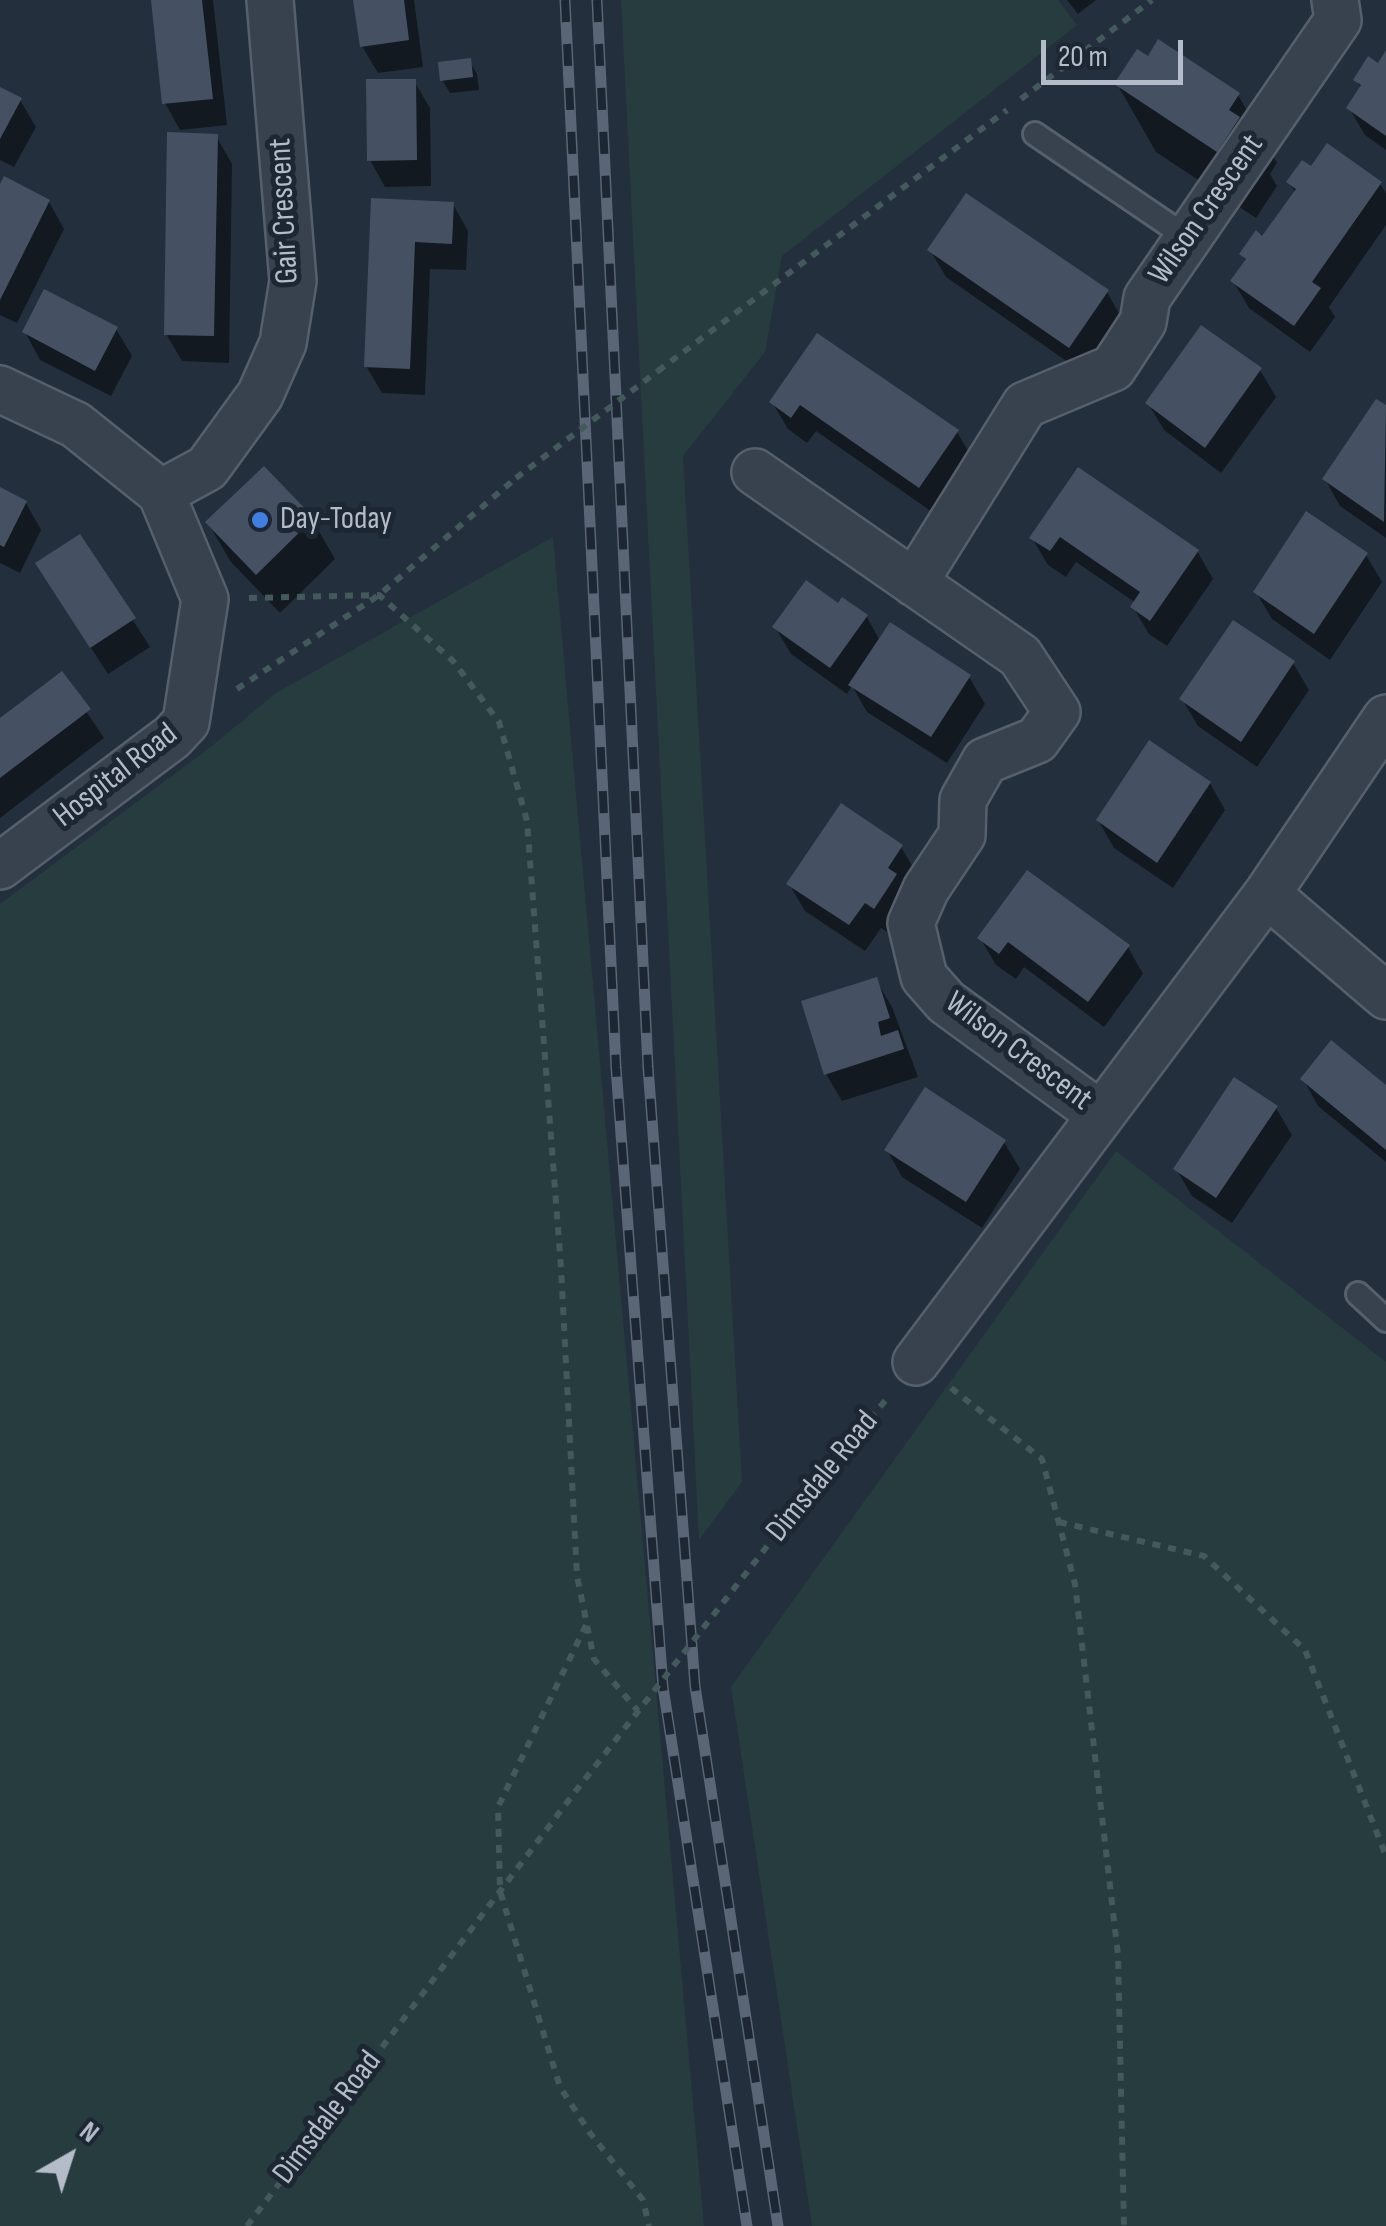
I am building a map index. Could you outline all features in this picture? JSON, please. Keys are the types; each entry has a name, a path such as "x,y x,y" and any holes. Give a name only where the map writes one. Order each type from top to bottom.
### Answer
{"street":[{"name":"Gair Crescent","path":"161,493 206,468 260,396 283,342 293,280 270,0"},
{"name":"Wilson Crescent","path":"914,583 1025,405 1113,368 1143,322 1146,298 1338,20 1335,0"},
{"path":"0,389 76,425 161,493 205,599"},
{"name":"Wilson Crescent","path":"755,472 1020,656 1057,712 1038,740 985,762 963,800 962,836 926,889 910,922 924,977 946,1002 1102,1115"},
{"name":"Hospital Road","path":"0,866 186,722 205,599"},
{"path":"916,1362 1267,894 1386,718"},
{"path":"1267,894 1386,996"}],"lane":[{"path":"1035,134 1188,238"},
{"path":"1358,1294 1386,1320"}],"path":[{"path":"186,722 380,595 516,478 1152,0"},
{"path":"205,599 380,595 452,661 499,722 528,821 561,1268 577,1576 594,1659 638,1711"},
{"path":"916,1362 1042,1459 1075,1584 1118,1955 1124,2226"},
{"name":"Dimsdale Road","path":"247,2226 574,1792 916,1362"},
{"path":"1058,1522 1204,1556 1305,1650 1386,1856"},
{"path":"586,1624 498,1807 500,1891 560,2087 590,2133 643,2200 649,2226"}],"green space":[{"path":"621,0 1058,0 1077,25 782,256 765,352 683,456 742,1482 699,1540"},
{"path":"553,537 704,2226 0,2226 0,904 208,749 276,693"},
{"path":"1116,1151 1386,1362 1386,2226 812,2226 731,1687"}],"building":[{"path":"151,0 202,0 213,99 162,104"},
{"path":"353,0 404,0 409,40 360,47"},
{"path":"1158,39 1240,93 1229,110 1240,117 1217,152 1114,84 1137,49 1148,56"},
{"path":"1386,50 1386,136 1346,108 1361,85 1353,80 1368,56 1378,63"},
{"path":"471,58 473,77 440,81 438,62"},
{"path":"366,79 416,79 417,160 367,161"},
{"path":"0,87 22,98 0,139"},
{"path":"167,132 218,134 214,336 164,335"},
{"path":"1327,143 1382,182 1312,282 1321,288 1294,326 1230,281 1246,259 1239,254 1256,230 1262,236 1296,189 1286,182 1302,160 1311,166"},
{"path":"4,176 50,200 0,300 0,184"},
{"path":"966,193 1109,290 1069,348 927,250"},
{"path":"371,198 454,202 452,244 415,242 410,369 364,367"},
{"path":"44,289 118,327 95,371 22,332"},
{"path":"1201,325 1262,368 1205,448 1145,403"},
{"path":"817,333 959,430 919,488 800,405 791,418 769,402"},
{"path":"1376,399 1386,405 1384,522 1322,479"},
{"name":"Day-Today","path":"264,466 314,518 256,575 205,522"},
{"path":"1078,467 1199,550 1150,621 1130,607 1140,592 1060,537 1050,551 1029,538"},
{"path":"0,487 27,501 4,547 0,545"},
{"path":"1306,511 1368,553 1314,634 1253,592"},
{"path":"80,534 136,618 90,648 35,563"},
{"path":"806,580 838,603 842,597 868,615 830,668 772,627"},
{"path":"1233,620 1295,661 1241,742 1179,699"},
{"path":"890,622 971,675 931,737 848,685"},
{"path":"62,671 91,709 0,778 0,718"},
{"path":"1149,740 1211,782 1157,863 1096,820"},
{"path":"841,803 903,845 888,868 897,874 874,909 865,903 849,925 786,884"},
{"path":"1027,870 1130,945 1088,1002 1008,942 999,954 977,938"},
{"path":"877,977 890,1018 878,1022 881,1036 898,1030 904,1049 824,1075 801,1001"},
{"path":"1331,1040 1386,1085 1386,1150 1300,1079"},
{"path":"1234,1077 1278,1106 1216,1198 1173,1169"},
{"path":"925,1087 1006,1140 966,1202 884,1150"}],"railway":[{"path":"565,0 616,1068 663,1687 747,2226"},
{"path":"597,0 648,1067 695,1686 778,2226"}],"place":[{"name":"Day-Today","path":"260,520"}]}
